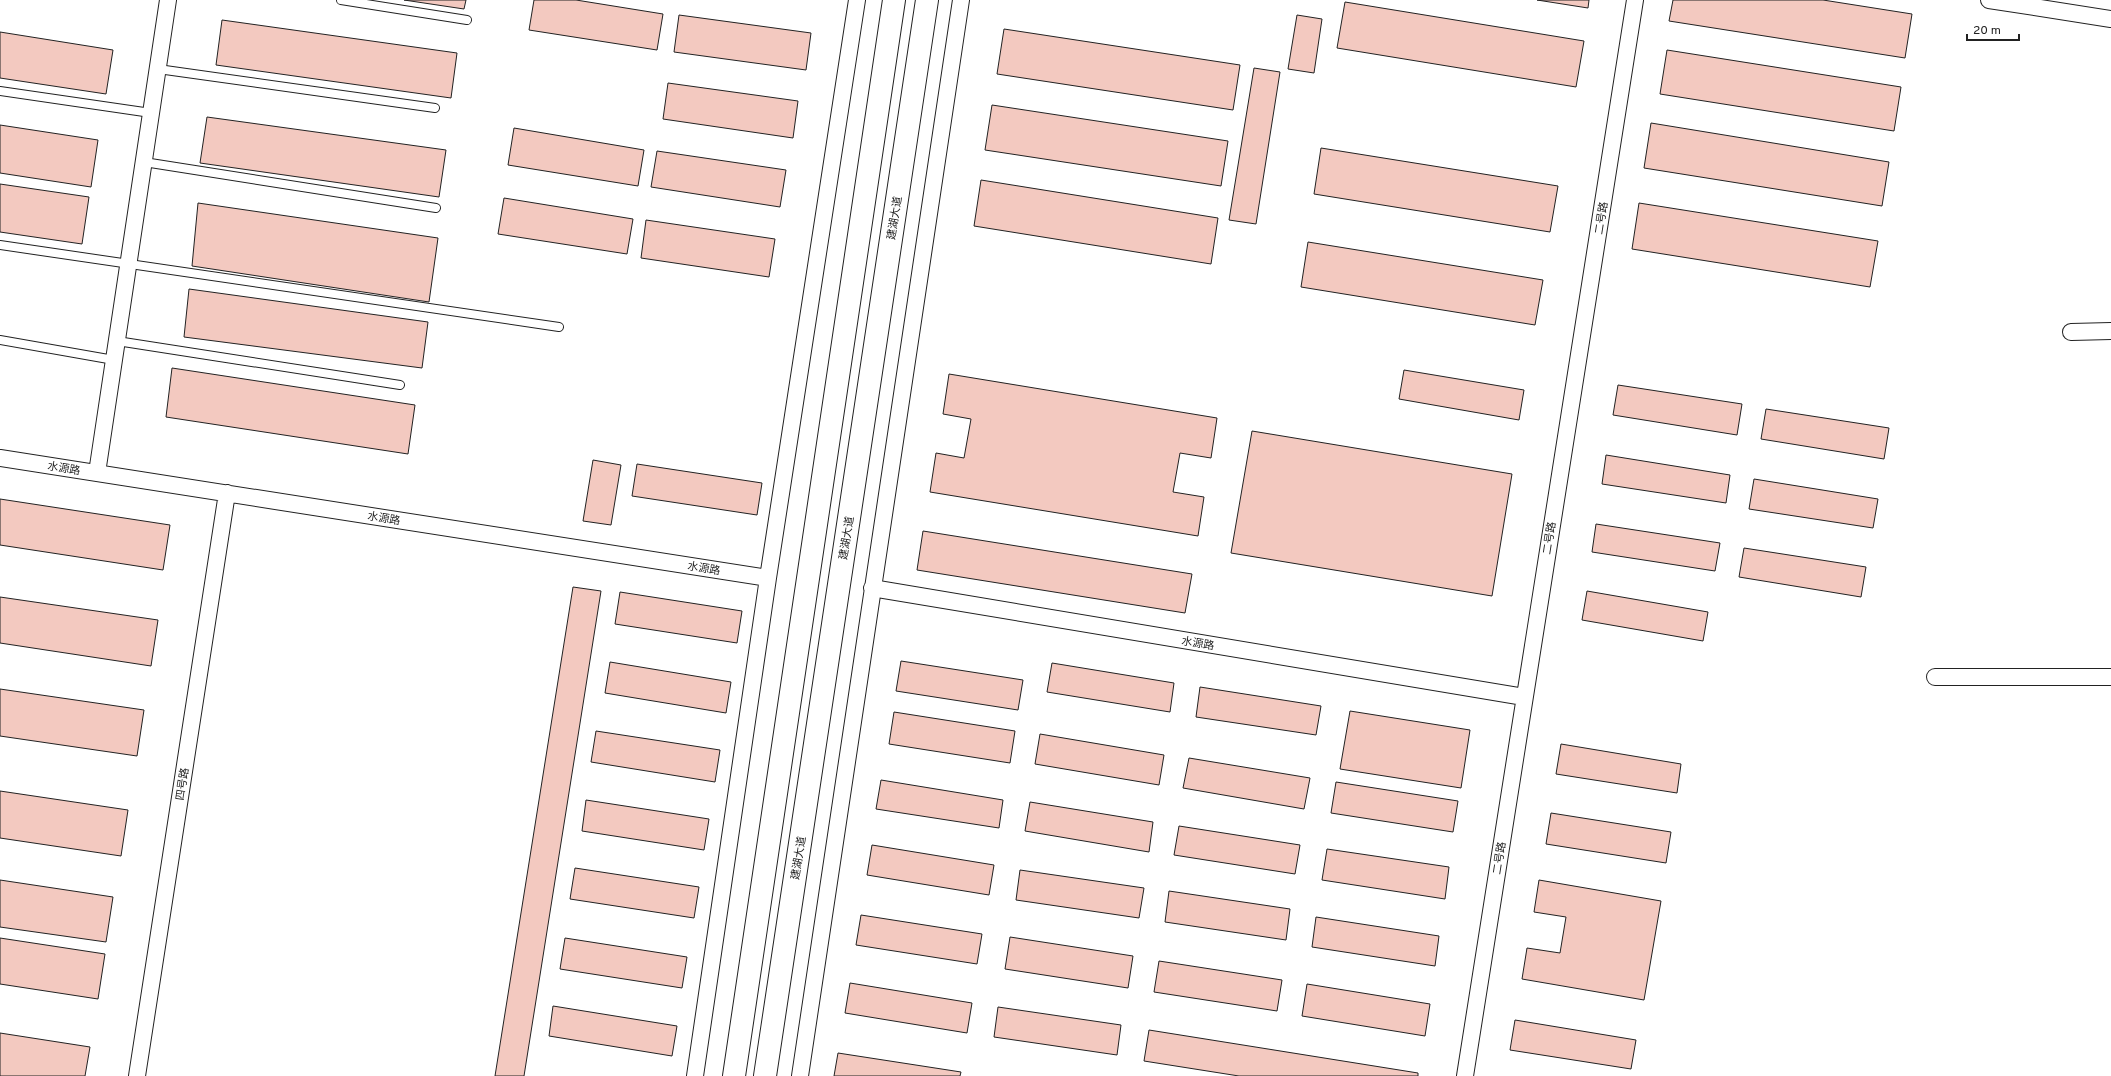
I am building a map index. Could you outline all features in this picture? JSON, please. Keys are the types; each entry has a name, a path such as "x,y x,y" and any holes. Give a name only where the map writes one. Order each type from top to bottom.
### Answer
{"main road":[{"path":"734,1076 894,0"},
{"name":"建湖大道","path":"765,1076 926,0"}],"street":[{"path":"97,473 168,0"},
{"path":"695,1076 768,578 857,0"},
{"path":"800,1076 961,0"},
{"name":"二号路","path":"1465,1076 1635,0"},
{"path":"1989,0 2111,19"},
{"path":"2072,332 2111,331"},
{"name":"水源路","path":"0,458 768,578"},
{"name":"四号路","path":"137,1076 227,493"},
{"name":"水源路","path":"872,588 1524,697"},
{"path":"1935,677 2111,677"}],"lane":[{"path":"341,0 467,20"},
{"path":"158,69 435,108"},
{"path":"0,91 151,113"},
{"path":"144,162 436,208"},
{"path":"0,245 128,265 559,327"},
{"path":"0,340 114,360"},
{"path":"117,341 400,385"}],"building":[{"path":"404,0 466,0 464,9"},
{"path":"534,0 576,0 663,14 657,50 529,30"},
{"path":"1537,0 1589,0 1588,8"},
{"path":"1673,0 1823,0 1912,14 1905,58 1669,21"},
{"path":"1345,2 1584,41 1576,87 1337,48"},
{"path":"679,15 811,33 806,70 674,52"},
{"path":"1297,15 1322,19 1314,73 1288,69"},
{"path":"222,20 457,53 451,98 216,65"},
{"path":"1004,29 1240,65 1233,110 997,74"},
{"path":"0,32 113,50 106,94 0,78"},
{"path":"1667,50 1901,87 1894,131 1660,94"},
{"path":"1254,68 1280,72 1256,224 1229,220"},
{"path":"668,83 798,101 793,138 663,119"},
{"path":"992,105 1228,141 1221,186 985,150"},
{"path":"207,117 446,150 439,197 200,163"},
{"path":"1651,123 1889,162 1882,206 1644,168"},
{"path":"0,125 98,140 91,187 0,173"},
{"path":"514,128 644,150 638,186 508,165"},
{"path":"1321,148 1558,186 1550,232 1314,194"},
{"path":"657,151 786,170 780,207 651,187"},
{"path":"981,180 1218,218 1211,264 974,226"},
{"path":"0,184 89,197 82,244 0,232"},
{"path":"504,198 633,219 627,254 498,234"},
{"path":"198,203 438,238 429,302 192,266"},
{"path":"1639,203 1878,241 1870,287 1632,249"},
{"path":"646,220 775,239 769,277 641,258"},
{"path":"1308,242 1543,280 1535,325 1301,287"},
{"path":"189,289 428,322 422,368 184,337"},
{"path":"172,368 415,405 408,454 166,417"},
{"path":"1404,370 1524,390 1519,420 1399,399"},
{"path":"949,374 1217,418 1211,458 1180,453 1173,492 1204,497 1198,536 930,492 936,453 964,458 971,419 943,414"},
{"path":"1618,385 1742,404 1737,435 1613,415"},
{"path":"1766,409 1889,428 1884,459 1761,439"},
{"path":"1252,431 1512,474 1492,596 1231,553"},
{"path":"1606,455 1730,475 1726,503 1602,484"},
{"path":"593,460 621,465 611,525 583,521"},
{"path":"637,464 762,483 757,515 632,496"},
{"path":"1754,479 1878,499 1873,528 1749,509"},
{"path":"0,499 170,525 163,570 0,545"},
{"path":"1596,524 1720,543 1715,571 1592,552"},
{"path":"923,531 1192,574 1185,613 917,570"},
{"path":"1744,548 1866,567 1861,597 1739,577"},
{"path":"573,587 601,591 524,1076 495,1076"},
{"path":"1587,591 1708,612 1703,641 1582,620"},
{"path":"620,592 742,611 737,643 615,624"},
{"path":"0,597 158,620 151,666 0,643"},
{"path":"901,661 1023,680 1018,710 896,691"},
{"path":"610,662 731,682 726,713 605,693"},
{"path":"1052,663 1174,683 1170,712 1047,692"},
{"path":"1200,687 1321,706 1316,735 1196,717"},
{"path":"0,689 144,710 137,756 0,736"},
{"path":"1350,711 1470,730 1461,788 1340,769"},
{"path":"894,712 1015,731 1010,763 889,744"},
{"path":"596,731 720,750 715,782 591,762"},
{"path":"1040,734 1164,755 1159,785 1035,764"},
{"path":"1561,744 1681,764 1677,793 1556,774"},
{"path":"1189,758 1310,778 1304,809 1183,788"},
{"path":"881,780 1003,800 999,828 876,809"},
{"path":"1336,782 1458,801 1453,832 1331,813"},
{"path":"0,791 128,810 121,856 0,838"},
{"path":"586,800 709,819 704,850 582,831"},
{"path":"1030,802 1153,822 1149,852 1025,831"},
{"path":"1551,813 1671,832 1666,863 1546,844"},
{"path":"1179,826 1300,845 1295,874 1174,855"},
{"path":"872,845 994,865 989,895 867,875"},
{"path":"1327,849 1449,867 1445,899 1322,880"},
{"path":"575,868 699,887 694,918 570,899"},
{"path":"1020,870 1144,888 1139,918 1016,900"},
{"path":"0,880 113,897 106,942 0,927"},
{"path":"1539,880 1661,901 1644,1000 1522,979 1527,948 1560,953 1566,917 1534,912"},
{"path":"1169,891 1290,909 1286,940 1165,922"},
{"path":"861,915 982,934 977,964 856,945"},
{"path":"1316,917 1439,936 1435,966 1312,947"},
{"path":"1010,937 1133,956 1128,988 1005,969"},
{"path":"0,938 105,954 98,999 0,984"},
{"path":"565,938 687,957 682,988 560,969"},
{"path":"1159,961 1282,980 1277,1011 1154,992"},
{"path":"850,983 972,1003 967,1033 845,1013"},
{"path":"1307,984 1430,1004 1425,1036 1302,1016"},
{"path":"553,1006 677,1026 672,1056 549,1036"},
{"path":"998,1007 1121,1025 1117,1055 994,1037"},
{"path":"1515,1020 1636,1040 1631,1069 1510,1050"},
{"path":"1149,1030 1418,1073 1418,1076 1239,1076 1144,1061"},
{"path":"0,1033 90,1047 85,1076 0,1076"},
{"path":"838,1053 961,1072 960,1076 834,1076"}]}
